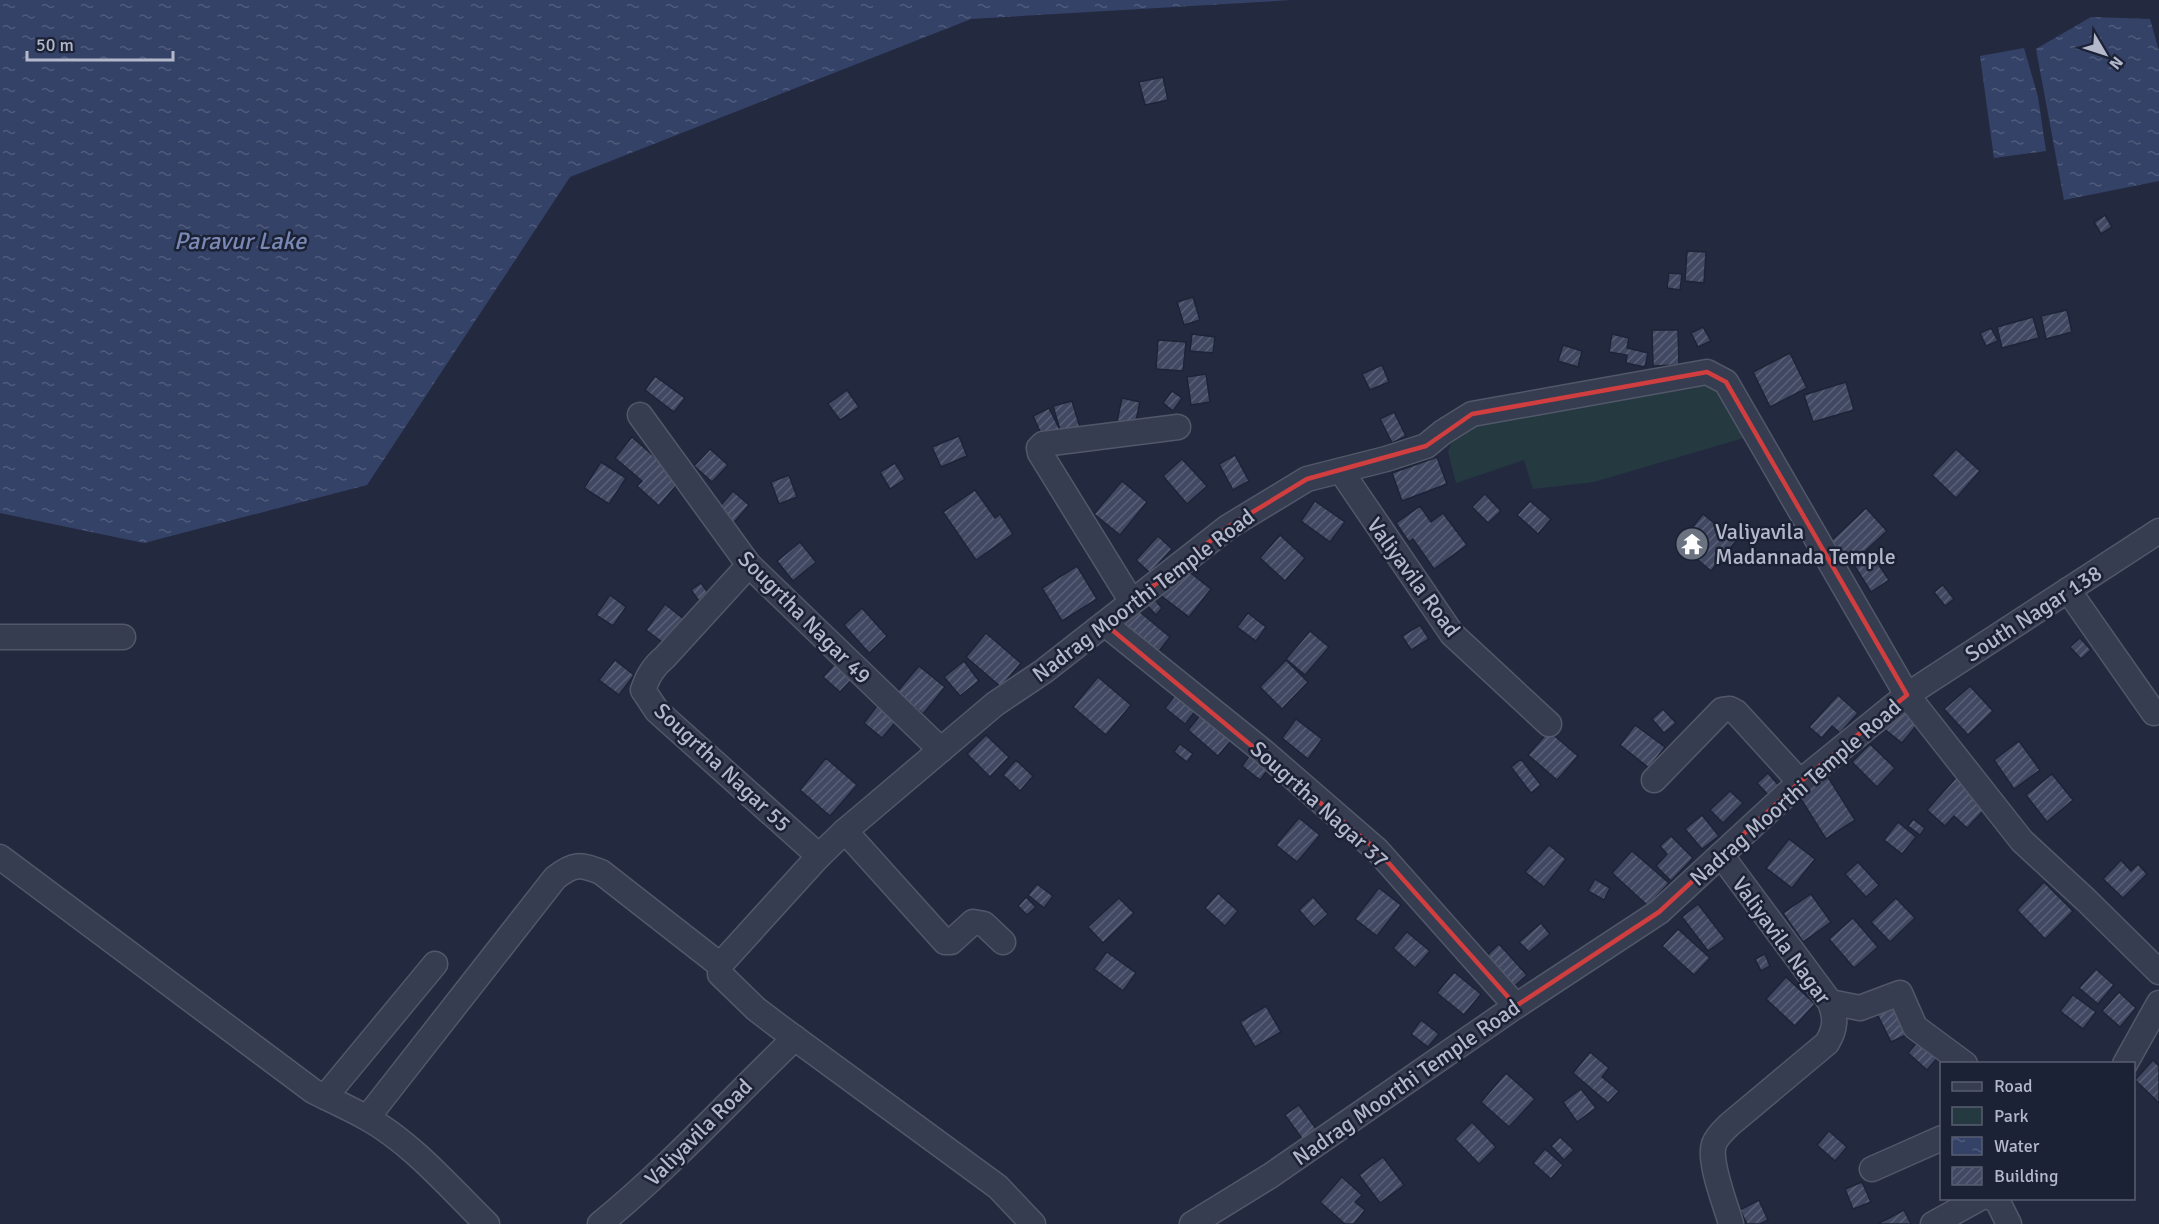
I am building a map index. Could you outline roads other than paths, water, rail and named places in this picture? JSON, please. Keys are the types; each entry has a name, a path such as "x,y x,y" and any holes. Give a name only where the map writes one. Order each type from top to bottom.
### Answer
{"street":[{"name":"Nadrag Moorthi Temple Road","path":"720,965 819,856 845,831 995,704 1044,671 1228,527 1307,479 1426,446 1472,414 1707,372 1726,382 1907,695 1800,782 1659,912 1516,1006 1270,1176 1192,1224"},
{"name":"Sougrtha Nagar 49","path":"640,415 749,565 941,750"},
{"path":"1132,602 1039,448 1043,444 1178,427"},
{"name":"Valiyavila Road","path":"1341,471 1452,634 1549,724"},
{"name":"South Nagar 138","path":"1907,695 2159,531"},
{"name":"Sougrtha Nagar 55","path":"749,565 649,673 644,690 657,711 819,856"},
{"path":"2068,590 2154,713"},
{"name":"Sougrtha Nagar 37","path":"1105,624 1264,752 1377,850 1516,1006"},
{"path":"0,636 123,637"},
{"path":"1907,695 2022,841 2094,907 2159,972"},
{"path":"1654,780 1722,710 1730,709 1736,712 1800,782"},
{"path":"845,831 945,942 951,942 973,922 984,924 1003,942"},
{"name":"Valiyavila Nagar","path":"1721,855 1830,1002 1835,1016 1834,1030 1827,1043 1729,1125 1713,1147 1713,1161 1731,1224"},
{"path":"0,857 304,1084 367,1118 416,1154 487,1224"},
{"path":"367,1118 555,878 567,868 582,865 601,872 720,965 720,974 756,1009 998,1187 1033,1224"},
{"path":"325,1097 435,964"},
{"path":"1830,1002 1860,1008 1900,993 1915,1026 1962,1062"},
{"path":"2126,1062 2159,1003"},
{"name":"Valiyavila Road","path":"600,1224 681,1153 743,1087 795,1038"},
{"path":"1872,1168 1940,1138"},
{"path":"1933,1224 1976,1200"},
{"path":"1995,1200 2009,1224"}],"water":[{"name":"Paravur Lake","path":"0,0 1291,0 971,19 570,177 367,485 144,543 0,513"},
{"path":"2091,17 2150,19 2159,51 2159,181 2064,200 2036,49"},
{"path":"2024,48 2038,97 2046,151 1994,158 1980,56"}],"place":[{"name":"Valiyavila Madannada Temple","path":"1692,544"}]}
